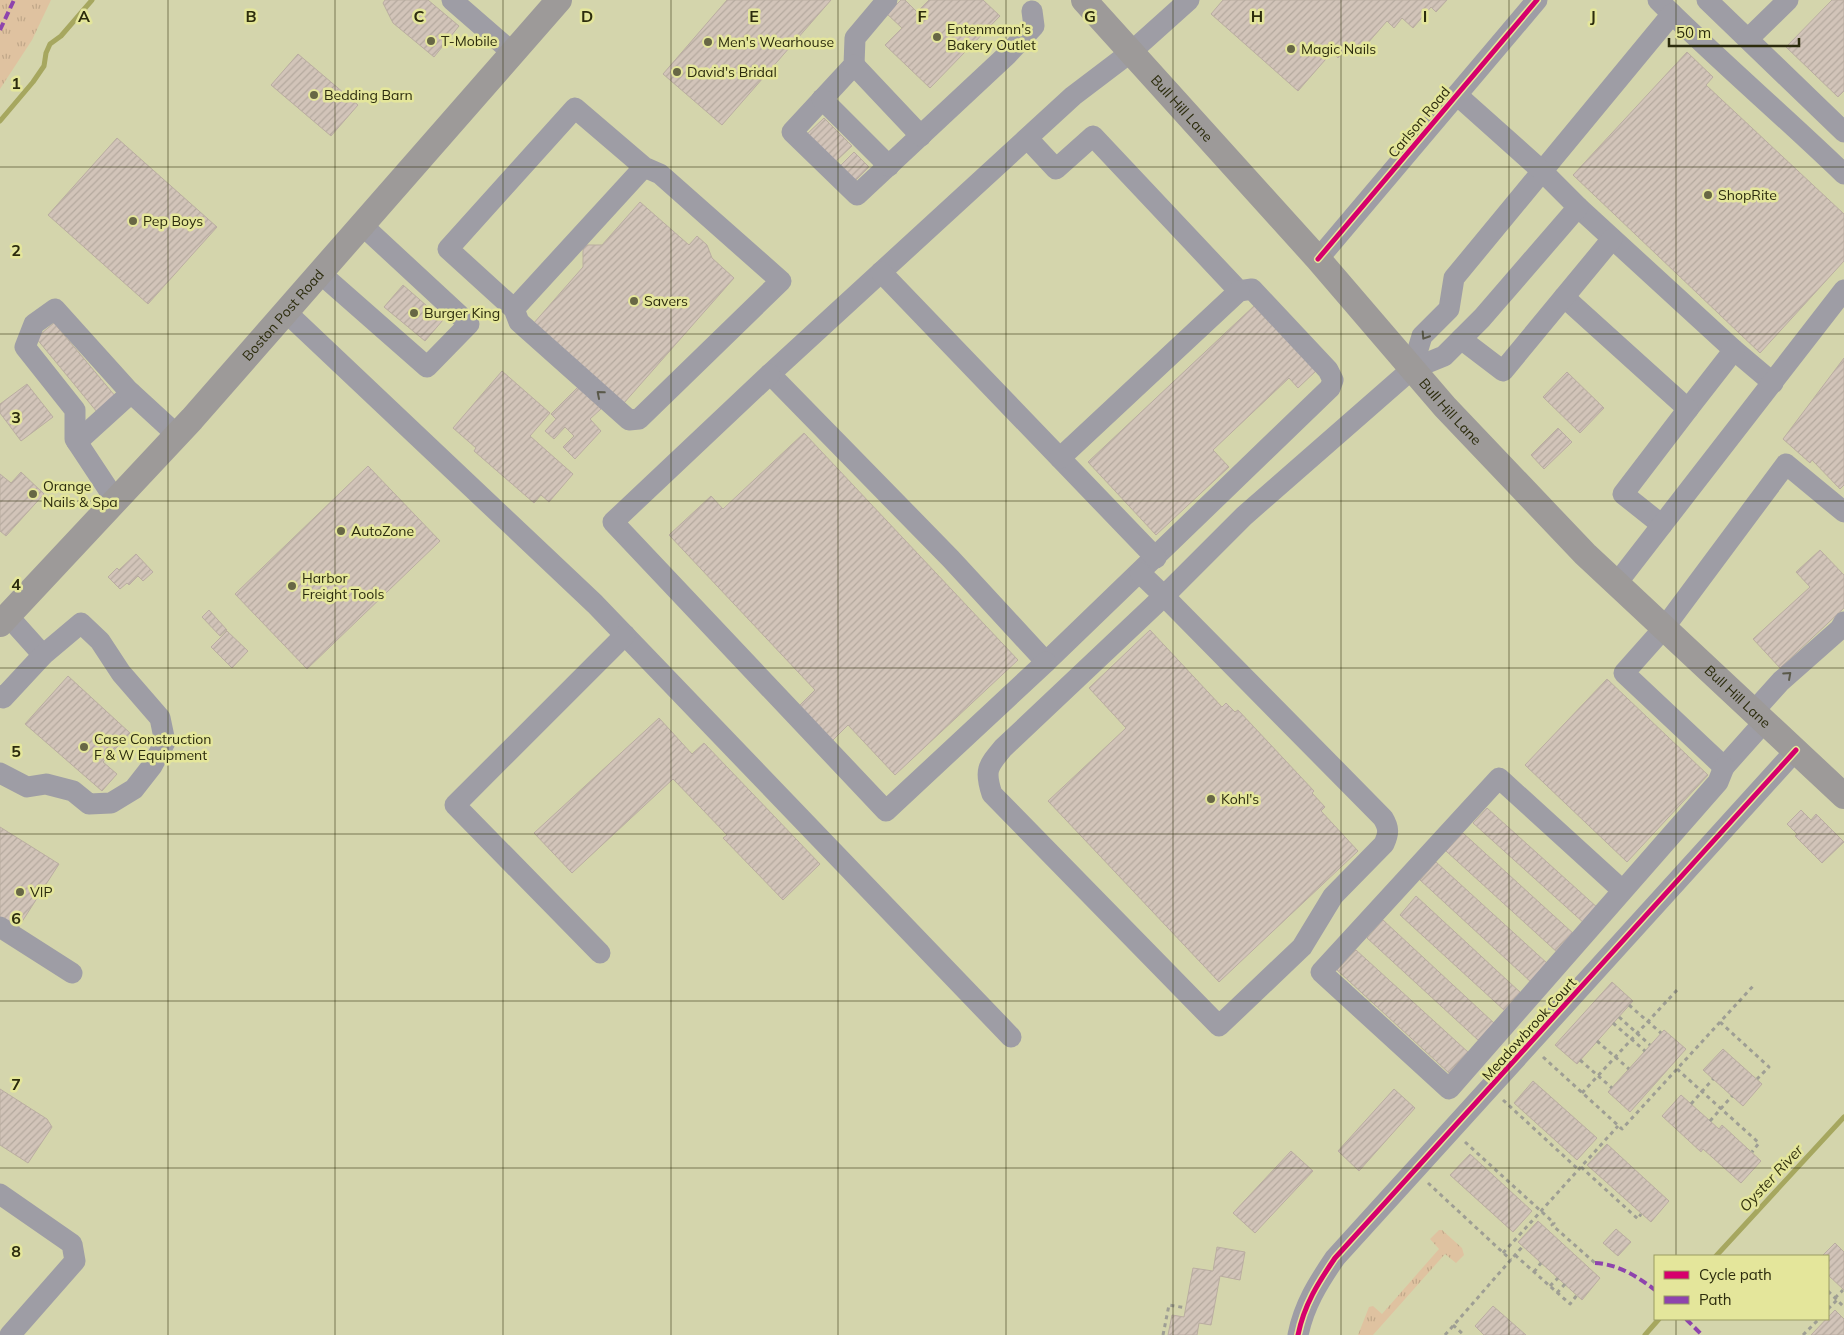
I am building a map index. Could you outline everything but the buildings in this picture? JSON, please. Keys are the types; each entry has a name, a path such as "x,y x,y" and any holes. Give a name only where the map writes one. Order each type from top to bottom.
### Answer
{"main road":[{"name":"Bull Hill Lane","path":"1084,0 1318,259 1445,407 1585,554 1844,796"},
{"name":"Boston Post Road","path":"4,620 177,435 362,226 557,1"}],"street":[{"path":"452,0 513,53"},
{"path":"887,0 855,38 854,65 792,132 857,195 1007,55 1034,26 1032,4"},
{"path":"1060,458 1239,291 1252,289 1328,370 1334,380 1330,388 1156,558 886,811 613,522 770,374 1073,96 1131,52 1189,0"},
{"name":"Carlson Road","path":"1318,259 1537,0"},
{"path":"1707,0 1844,132"},
{"path":"1748,40 1788,0"},
{"path":"1412,368 1422,336 1449,309 1454,278 1541,170 1665,7 1713,55 1779,112 1844,174"},
{"path":"854,65 921,136"},
{"path":"1457,95 1541,170 1612,239 1773,383"},
{"path":"822,100 889,166"},
{"path":"575,108 644,167 660,174 781,281 639,419 629,420 519,322 514,309 448,249 575,108"},
{"path":"1028,139 1056,169 1093,136 1239,291"},
{"path":"514,309 644,167"},
{"path":"1140,573 1164,596 1383,818 1388,828 1388,836 1384,844 1334,896 1302,946 1219,1026 992,794 987,778 989,764 1003,748 1164,596 1244,516 1412,368 1444,356 1482,318 1578,207"},
{"path":"320,273 427,367 469,324 362,226"},
{"path":"1461,339 1503,371 1612,239"},
{"path":"881,272 1156,558"},
{"path":"1617,583 1844,290"},
{"path":"1564,297 1688,409"},
{"path":"1449,309 1471,308 1482,318"},
{"path":"116,501 77,442 75,410 25,347 34,324 55,309 131,393 177,435"},
{"path":"286,312 624,635 1011,1036"},
{"path":"1662,525 1623,494 1734,350"},
{"path":"770,374 951,559 1046,662"},
{"path":"77,442 131,393"},
{"path":"1724,767 1624,672 1664,628 1786,464 1844,512"},
{"path":"4,620 43,655"},
{"path":"1622,890 1499,778 1321,972 1449,1089 1718,782 1724,767 1781,682 1840,629 1844,622"},
{"path":"0,696 3,698 43,655 81,623 100,641 121,672 160,718 165,742 152,766 134,789 111,804 89,804 73,791 46,784 27,787 0,773"},
{"path":"600,953 456,806 624,635"},
{"name":"Meadowbrook Court","path":"1298,1335 1301,1317 1310,1296 1335,1258 1796,750"},
{"path":"0,927 72,973"},
{"path":"0,1194 72,1244 75,1261 10,1335"}],"path":[{"path":"1540,1055 1622,1129 1754,985"},
{"path":"1582,1093 1678,989"},
{"path":"1629,1005 1661,1033"},
{"path":"1619,1017 1650,1046"},
{"path":"1720,1022 1769,1067 1757,1080"},
{"path":"1613,1023 1645,1052"},
{"path":"1597,1041 1629,1069"},
{"path":"1580,1060 1612,1088"},
{"path":"1678,1068 1759,1143 1752,1152"},
{"path":"1691,1104 1713,1079"},
{"path":"1710,1121 1732,1096"},
{"path":"1502,1099 1638,1219 1641,1214"},
{"path":"1503,1253 1618,1126"},
{"path":"1465,1141 1554,1223 1552,1225 1595,1264"},
{"path":"1427,1182 1511,1260"},
{"path":"1445,1335 1522,1246"},
{"path":"1515,1254 1570,1304 1577,1295"},
{"path":"1534,1272 1542,1263"},
{"path":"1550,1286 1558,1278"},
{"path":"1557,1293 1565,1284"},
{"path":"1829,1308 1843,1290"},
{"path":"1829,1292 1844,1307"},
{"path":"1163,1335 1169,1305 1186,1308"},
{"path":"1803,1335 1818,1320"},
{"path":"1453,1326 1464,1335"}],"green space":[{"path":"0,0 51,0 32,40 0,89"},
{"path":"1439,1230 1442,1230 1462,1248 1464,1255 1456,1263 1445,1254 1373,1335 1358,1335 1369,1307 1373,1306 1382,1314 1439,1249 1430,1239"}],"waterway":[{"path":"0,121 44,66 50,44 61,36 92,0"},
{"name":"Oyster River","path":"1717,1255 1844,1117"},
{"name":"Oyster River","path":"1645,1335 1658,1320"}],"marked path":[{"path":"0,30 14,0"},
{"path":"1595,1263 1620,1269 1635,1276 1654,1289"},
{"path":"1687,1320 1702,1335"}],"cycle path":[{"path":"1318,259 1537,0"},
{"path":"1298,1335 1312,1295 1335,1258 1796,750"}],"place":[{"name":"Entenmann's Bakery Outlet","path":"937,37"},
{"name":"T-Mobile","path":"431,41"},
{"name":"Men's Wearhouse","path":"708,42"},
{"name":"Magic Nails","path":"1291,49"},
{"name":"David's Bridal","path":"677,72"},
{"name":"Bedding Barn","path":"314,95"},
{"name":"ShopRite","path":"1708,195"},
{"name":"Pep Boys","path":"133,221"},
{"name":"Savers","path":"634,301"},
{"name":"Burger King","path":"414,313"},
{"name":"Orange Nails & Spa","path":"33,494"},
{"name":"AutoZone","path":"341,531"},
{"name":"Harbor Freight Tools","path":"292,586"},
{"name":"Case Construction F & W Equipment","path":"84,747"},
{"name":"Kohl's","path":"1211,799"},
{"name":"VIP","path":"20,892"}]}
